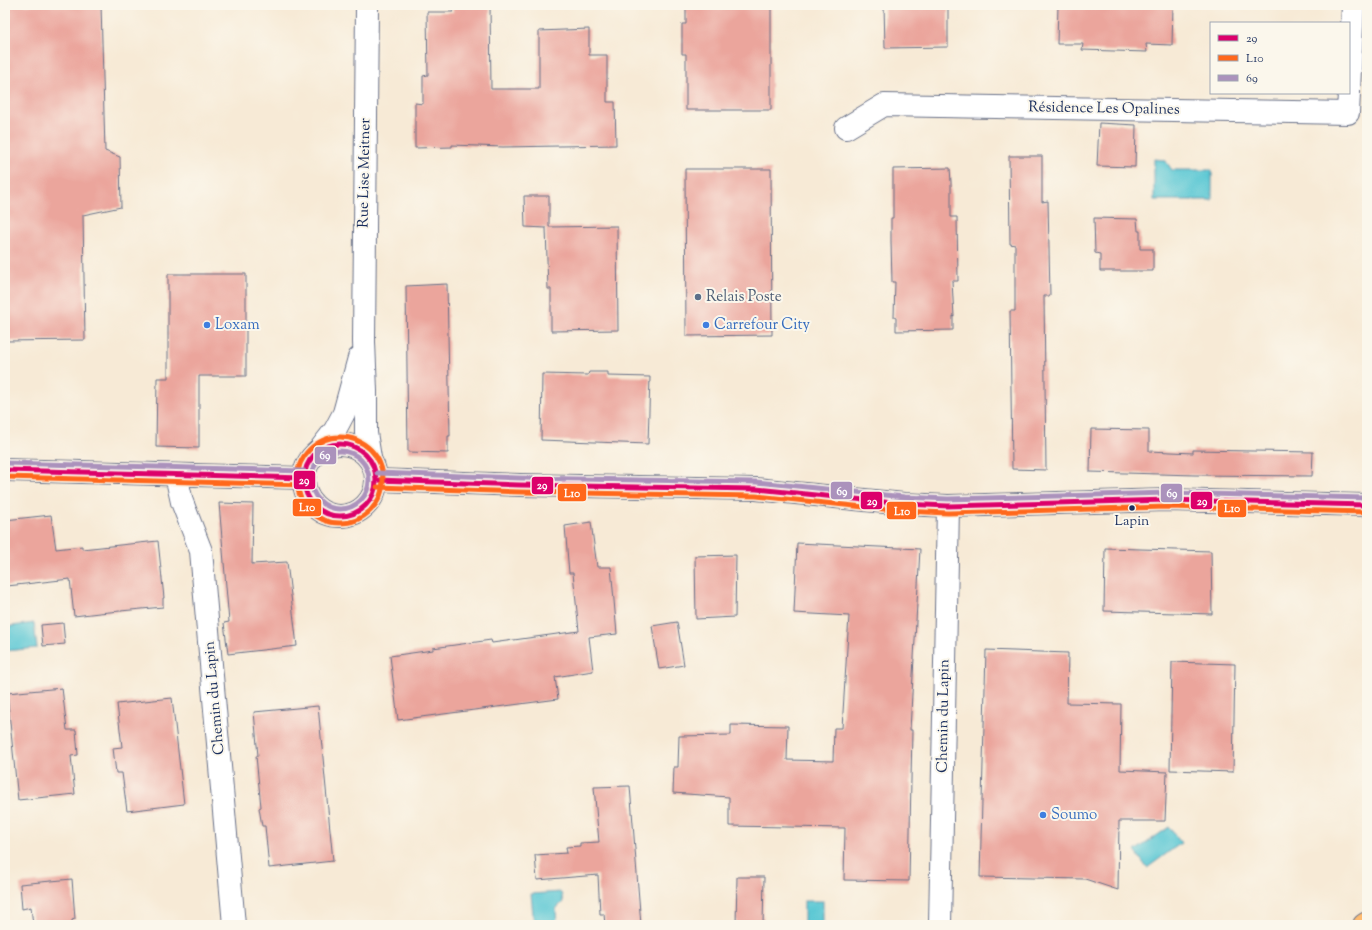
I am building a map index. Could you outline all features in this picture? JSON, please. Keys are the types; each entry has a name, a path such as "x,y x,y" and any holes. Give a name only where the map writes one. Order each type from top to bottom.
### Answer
{"main road":[{"path":"336,444 348,444 356,446 370,458 375,468 375,491 369,501 361,509 351,514 339,516 328,514 318,508 310,500 305,489 304,478 306,467 312,457 321,448 336,444"},
{"path":"5,470 304,478"},
{"path":"376,480 520,485 756,489 904,504 948,506 1168,500 1367,505"}],"street":[{"name":"Rue Lise Meitner","path":"367,5 364,342 366,433 370,458"},
{"name":"Résidence Les Opalines","path":"1350,70 1353,5"},
{"name":"Résidence Les Opalines","path":"846,128 884,105 1348,113 1349,94"},
{"name":"Rue Lise Meitner","path":"321,448 335,430 344,413 364,342"},
{"name":"Chemin du Lapin","path":"176,475 182,502 201,552 234,925"},
{"name":"Chemin du Lapin","path":"940,925 948,506"}],"water":[{"path":"1154,159 1165,160 1172,170 1212,170 1212,200 1154,200"},
{"path":"34,623 37,648 5,651 5,627"},
{"path":"1169,827 1181,843 1147,868 1135,851"},
{"path":"561,892 563,902 556,909 557,925 534,925 531,894"},
{"path":"804,901 823,901 823,925 804,925"}],"building":[{"path":"5,5 101,5 105,151 120,157 121,207 83,215 85,340 5,341"},
{"path":"452,5 490,5 491,89 539,89 539,31 589,29 589,55 607,55 607,102 615,102 616,145 503,147 452,145 452,147 415,148 415,103 423,104 423,76 428,75 427,12 453,12"},
{"path":"686,5 771,5 771,110 686,110 686,54 682,54 682,24 686,24"},
{"path":"884,5 948,5 948,47 885,48"},
{"path":"1058,5 1173,5 1172,45 1146,44 1147,52 1082,50 1083,44 1057,44"},
{"path":"1099,123 1136,125 1135,167 1097,166"},
{"path":"1009,156 1042,156 1042,202 1048,201 1050,296 1044,296 1046,470 1012,469 1010,311 1015,311 1015,245 1010,244"},
{"path":"950,168 951,217 957,217 958,281 952,281 954,317 953,316 953,330 896,331 896,318 894,317 895,282 892,282 891,241 891,218 893,218 893,169"},
{"path":"685,169 771,169 772,335 686,336"},
{"path":"524,196 549,196 549,227 617,226 618,330 551,331 551,289 548,289 546,228 525,227"},
{"path":"1094,218 1137,219 1138,231 1140,231 1140,249 1153,249 1153,271 1100,271 1100,254 1095,253"},
{"name":"Loxam","path":"168,274 246,274 246,376 199,376 199,448 156,447 157,378 168,378"},
{"path":"447,284 450,436 448,436 448,453 408,452 406,286"},
{"path":"589,372 608,372 608,376 650,377 648,444 541,440 542,374 588,375"},
{"path":"1091,429 1149,430 1149,451 1193,453 1193,450 1313,452 1312,476 1090,472"},
{"path":"219,503 253,504 252,564 287,562 297,646 228,654 224,623 229,622"},
{"path":"51,515 56,549 82,546 82,549 158,541 164,598 163,607 74,616 70,579 7,586 5,569 5,520"},
{"path":"591,522 597,567 611,567 617,634 589,637 593,671 555,677 558,699 398,720 390,656 491,640 492,643 579,631 573,573 569,573 565,526"},
{"path":"797,543 920,549 910,730 912,730 909,881 844,880 845,828 729,826 729,797 673,793 674,767 678,767 679,736 731,735 731,725 788,726 787,760 833,761 834,728 842,728 849,616 794,613"},
{"path":"1105,548 1211,551 1212,614 1104,611"},
{"path":"736,555 735,617 696,619 695,556"},
{"path":"677,622 684,665 659,669 652,626"},
{"path":"63,623 65,644 43,646 41,625"},
{"name":"Soumo","path":"986,650 1068,653 1067,703 1121,704 1120,770 1167,772 1165,821 1119,821 1118,890 1085,879 980,877"},
{"path":"1172,662 1235,664 1233,772 1170,770"},
{"path":"62,688 67,730 76,730 78,755 71,756 75,794 18,800 7,693"},
{"path":"172,698 184,804 127,811 122,773 116,773 113,748 122,747 117,704"},
{"path":"318,706 333,861 269,868 265,826 262,826 259,808 261,807 256,756 258,756 254,712"},
{"path":"630,786 641,925 605,925 604,914 600,914 598,875 537,880 535,855 567,853 566,847 580,846 580,843 599,842 594,787"},
{"path":"737,877 764,877 763,925 736,925"},
{"path":"72,879 75,919 72,920 72,925 33,925 31,907 22,909 20,884"}],"transit line":[{"name":"L10","path":"340,437 356,440 364,444 376,456 380,464 383,480 380,496 376,504 364,516 356,520 340,523 324,520 316,516 304,504 300,496 297,480 300,464 304,456 316,444 324,440 340,437"},
{"name":"29","path":"340,444 360,450 370,460 376,480 370,500 360,510 340,516 320,510 310,500 304,480 310,460 320,450 340,444"},
{"name":"69","path":"340,451 351,453 364,464 367,469 369,480 367,491 356,504 351,507 340,509 329,507 316,496 313,491 311,480 313,469 324,456 329,453 340,451"},
{"name":"69","path":"5,463 304,471"},
{"name":"29","path":"5,470 304,478"},
{"name":"69","path":"377,473 520,478 756,482 905,497 948,499 1168,493 1367,498"},
{"name":"L10","path":"5,477 304,485"},
{"name":"29","path":"377,480 520,485 756,489 904,504 948,506 1168,500 1367,505"},
{"name":"L10","path":"377,487 520,492 756,496 903,511 948,513 1168,507 1367,512"}],"place":[{"name":"Relais Poste","path":"698,297"},
{"name":"Loxam","path":"207,325"},
{"name":"Carrefour City","path":"706,325"},
{"name":"Lapin","path":"1132,508"},
{"name":"Soumo","path":"1043,815"}]}
